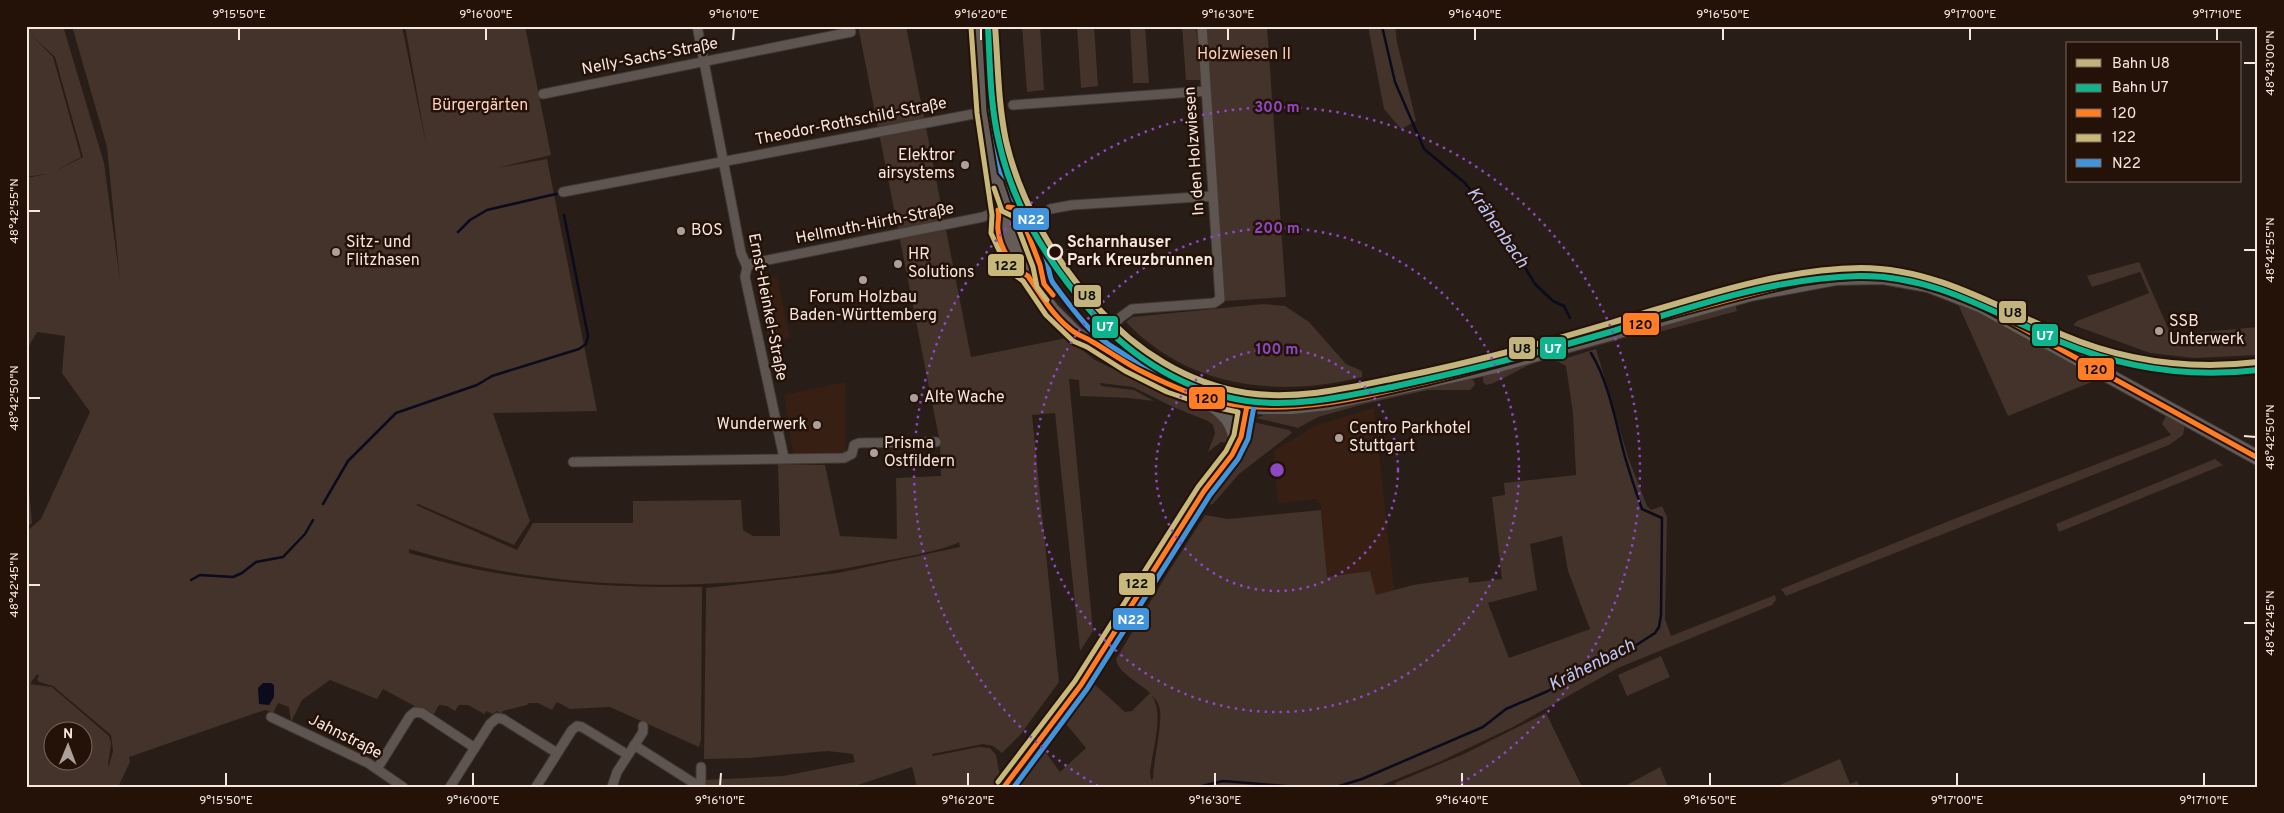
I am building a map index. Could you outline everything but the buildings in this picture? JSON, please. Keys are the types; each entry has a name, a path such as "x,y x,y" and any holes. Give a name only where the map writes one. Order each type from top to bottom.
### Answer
{"main road":[{"path":"978,26 984,112 994,175 1003,208 1037,274 1093,342 1139,370 1198,395 1247,406 1304,406 1378,393 1491,367 1750,294 1836,278 1883,276 1933,286 1982,306 2258,458"},
{"path":"1198,395 1220,410 1231,422 1235,432 1236,448"},
{"path":"1004,787 1081,685 1204,491 1236,448 1243,429 1247,406"}],"street":[{"path":"697,26 724,162"},
{"name":"In den Holzwiesen","path":"1093,342 1121,317 1132,310 1217,302 1220,299 1202,26"},
{"name":"Nelly-Sachs-Straße","path":"543,94 851,32"},
{"path":"1012,105 1206,91"},
{"name":"Theodor-Rothschild-Straße","path":"562,192 984,112"},
{"name":"Ernst-Heinkel-Straße","path":"724,162 741,253 747,267 745,277 784,458"},
{"path":"1050,209 1213,196"},
{"name":"Hellmuth-Hirth-Straße","path":"747,267 753,263 983,217 1003,208"},
{"path":"573,462 846,457 852,454 854,445 862,442 936,442"},
{"path":"377,769 410,716 416,712 422,713 475,748"},
{"name":"Jahnstraße","path":"271,717 368,763 403,787"},
{"path":"450,787 492,722 499,718 557,753"},
{"path":"536,787 573,728 579,726 628,755"},
{"path":"612,787 616,774 643,731 644,726"},
{"path":"634,745 700,787 701,767"}],"shaded area":[{"path":"777,277 790,338 769,342 757,280"},
{"name":"Wunderwerk","path":"845,382 846,454 793,454 784,395"},
{"path":"1374,408 1394,590 1376,596 1370,571 1327,577 1321,504 1318,503 1317,499 1278,503 1274,451 1316,425"}],"green space":[{"name":"Bürgergärten","path":"26,26 63,26 104,163 120,280 107,147 72,26 402,26 427,149 405,26 525,26 551,155 497,168 547,159 597,411 493,413 530,521 514,545 418,504 416,505 517,550 533,523 633,523 633,501 741,500 743,530 753,536 780,536 778,464 825,465 840,536 897,539 896,478 941,476 940,443 858,26 906,26 971,357 1067,338 1095,360 1111,368 1111,366 1086,350 1071,337 1104,359 1157,387 1218,414 1231,438 1228,452 1214,467 1226,443 1221,442 1208,452 1215,433 1213,425 1208,421 1173,407 1133,387 1100,383 1101,386 1134,390 1154,401 1080,396 1079,380 1069,379 1093,631 1080,651 1055,413 1032,415 1059,682 1020,735 1002,753 993,746 983,744 932,754 933,756 979,747 990,748 996,755 1000,775 992,787 917,787 912,767 852,787 703,787 704,780 783,776 855,762 853,754 828,751 749,758 704,759 706,588 838,573 960,547 959,542 942,549 816,573 758,580 699,584 640,584 523,575 466,564 409,549 409,553 445,563 554,581 628,586 702,587 701,740 699,747 610,707 570,709 557,702 552,710 538,703 529,703 503,711 502,714 497,711 492,714 487,711 484,714 468,705 459,705 455,711 447,706 439,705 433,716 383,689 377,699 330,680 302,700 291,722 289,707 278,703 273,713 265,710 129,757 130,762 118,787 26,787 26,532 41,519 90,412 62,373 65,336 37,332 26,351 26,178 47,174 26,177","holes":["31,35 55,57 83,157 52,173 81,157 53,57"]},
{"path":"1022,26 1040,26 1044,90 1027,92"},
{"path":"1077,26 1094,26 1098,86 1081,88"},
{"path":"1130,26 1145,26 1149,83 1133,83"},
{"path":"1182,26 1196,26 1201,80 1186,80"},
{"name":"Holzwiesen II","path":"1205,26 1267,26 1286,297 1224,301"},
{"path":"1368,26 1395,26 1397,42 1416,121 1401,129 1384,109"},
{"path":"2139,262 2171,335 2258,327 2258,355 2194,358 2150,353 2073,325 2077,321 2149,293 2140,272 2092,287 2087,276"},
{"path":"1735,303 1737,311 1659,332 1660,326"},
{"path":"1263,304 1285,306 1309,322 1346,364 1362,371 1362,377 1298,387 1236,382 1206,374 1178,361 1151,344 1126,322 1132,317"},
{"path":"1958,304 1976,310 2099,379 2008,416"},
{"path":"1643,331 1616,341 1532,364 1490,384 1486,385 1483,382 1483,376 1486,374"},
{"path":"1596,349 1628,457 1647,506 1651,510 1662,506 1667,517 1665,619 1671,636 1775,595 1776,600 1772,605 1618,668 1513,727 1439,762 1377,787 1009,787 1034,755 1038,757 1044,750 1060,772 1086,748 1062,719 1103,662 1105,663 1093,683 1125,712 1132,711 1150,693 1123,671 1116,659 1205,515 1228,519 1321,510 1327,577 1370,571 1376,595 1413,585 1468,577 1469,583 1502,579 1492,497 1505,495 1504,483 1576,475 1573,413 1566,366 1557,361","holes":["1562,536 1568,571 1590,629 1509,658 1488,603 1537,590 1530,544","1150,694 1159,706 1160,720 1153,779 1151,780 1150,773 1158,720 1155,701"]},
{"path":"1469,378 1474,381 1475,385 1470,390 1428,390 1364,404 1318,417 1298,428 1256,418 1269,413"},
{"path":"2167,414 2185,425 2183,435 2169,445 1786,596 1781,589 1959,517 2171,435 2162,424"},
{"path":"1253,422 1289,430 1292,433 1239,474 1213,504 1208,505 1204,500 1248,435"},
{"path":"26,459 32,523 26,528"},
{"path":"2215,459 2223,465 2059,532 2056,524"},
{"path":"1198,510 1200,514 1113,653 1108,655"},
{"path":"1661,656 1670,677 1627,696 1618,675"},
{"path":"1546,713 1582,787 1397,787 1395,783 1466,753"},
{"path":"1840,759 1850,784 1857,781 1860,787 1775,787"},
{"path":"1660,767 1668,787 1623,787"}],"water":[{"path":"263,683 274,685 274,697 269,705 259,704 258,688"}],"waterway":[{"name":"Krähenbach","path":"1382,26 1395,82 1424,149 1465,183 1503,231 1535,284 1553,301 1564,306 1570,318"},
{"path":"458,232 470,220 487,210 560,193"},
{"path":"323,504 348,461 396,413 477,385 492,376 579,349 586,344 588,336 564,215"},
{"name":"Krähenbach","path":"1336,787 1362,779 1483,727 1506,709 1548,691 1568,679 1624,653 1655,633 1659,627 1661,615 1662,518 1642,509 1625,457 1603,377 1591,353"},
{"path":"191,580 200,575 233,577 242,573 256,562 283,557 305,534 313,520"},
{"name":"Krähenbach","path":"1198,787 1223,781 1298,787"}],"rail line":[{"name":"U8","path":"995,26 1000,98 1006,141 1020,186 1053,250 1097,307 1129,338 1164,363 1204,382 1225,389 1265,395 1283,395 1355,386 1448,367 1504,353 1767,279 1830,270 1861,268 1888,270 1940,282 1990,301 2063,335 2110,352 2134,358 2159,362 2208,365 2258,362"},
{"name":"U7","path":"988,27 994,113 1005,166 1024,213 1049,257 1095,316 1127,347 1164,372 1183,382 1225,397 1265,403 1284,403 1356,394 1447,375 1529,354 1732,295 1795,282 1858,276 1886,277 1938,289 1988,308 2061,342 2109,359 2134,365 2183,372 2208,373 2258,370"}],"transit line":[{"name":"N22","path":"986,26 991,111 1001,172 1007,179 1014,200 1020,203 1030,217 1047,261 1053,283 1085,324 1096,335 1113,347 1150,368 1169,376 1249,399 1254,406 1248,439 1238,459 1210,495 1087,689 1014,787"},
{"name":"122","path":"971,27 977,113 992,215 991,233 1008,270 1023,281 1046,315 1073,341 1087,347 1125,371 1167,392 1205,405 1238,412 1234,435 1226,451 1198,487 1075,681 998,782"},
{"name":"122","path":"994,188 1002,211 1014,217 1033,267 1037,287 1047,300"},
{"name":"120","path":"1008,207 1015,208 1020,213 1040,265 1044,284 1053,295"},
{"name":"120","path":"998,210 998,230 1001,244 1012,263 1028,276"},
{"name":"120","path":"1028,276 1052,310 1072,330 1139,370 1177,388 1203,397 1231,404 1268,407 1291,407 1337,402 1405,387 1499,364 1734,298 1798,283 1841,277 1884,277 1935,287 1982,306 2258,458"},
{"name":"120","path":"1004,787 1081,685 1204,491 1232,455 1241,437 1247,406"}],"place":[{"name":"Elektror airsystems","path":"965,165"},
{"name":"BOS","path":"681,231"},
{"name":"Sitz- und Flitzhasen","path":"336,252"},
{"name":"Scharnhauser Park Kreuzbrunnen","path":"1055,252"},
{"name":"HR Solutions","path":"898,264"},
{"name":"Forum Holzbau Baden-Württemberg","path":"863,280"},
{"name":"SSB Unterwerk","path":"2159,331"},
{"name":"Alte Wache","path":"914,398"},
{"name":"Wunderwerk","path":"817,425"},
{"name":"Centro Parkhotel Stuttgart","path":"1339,438"},
{"name":"Prisma Ostfildern","path":"874,453"}]}
